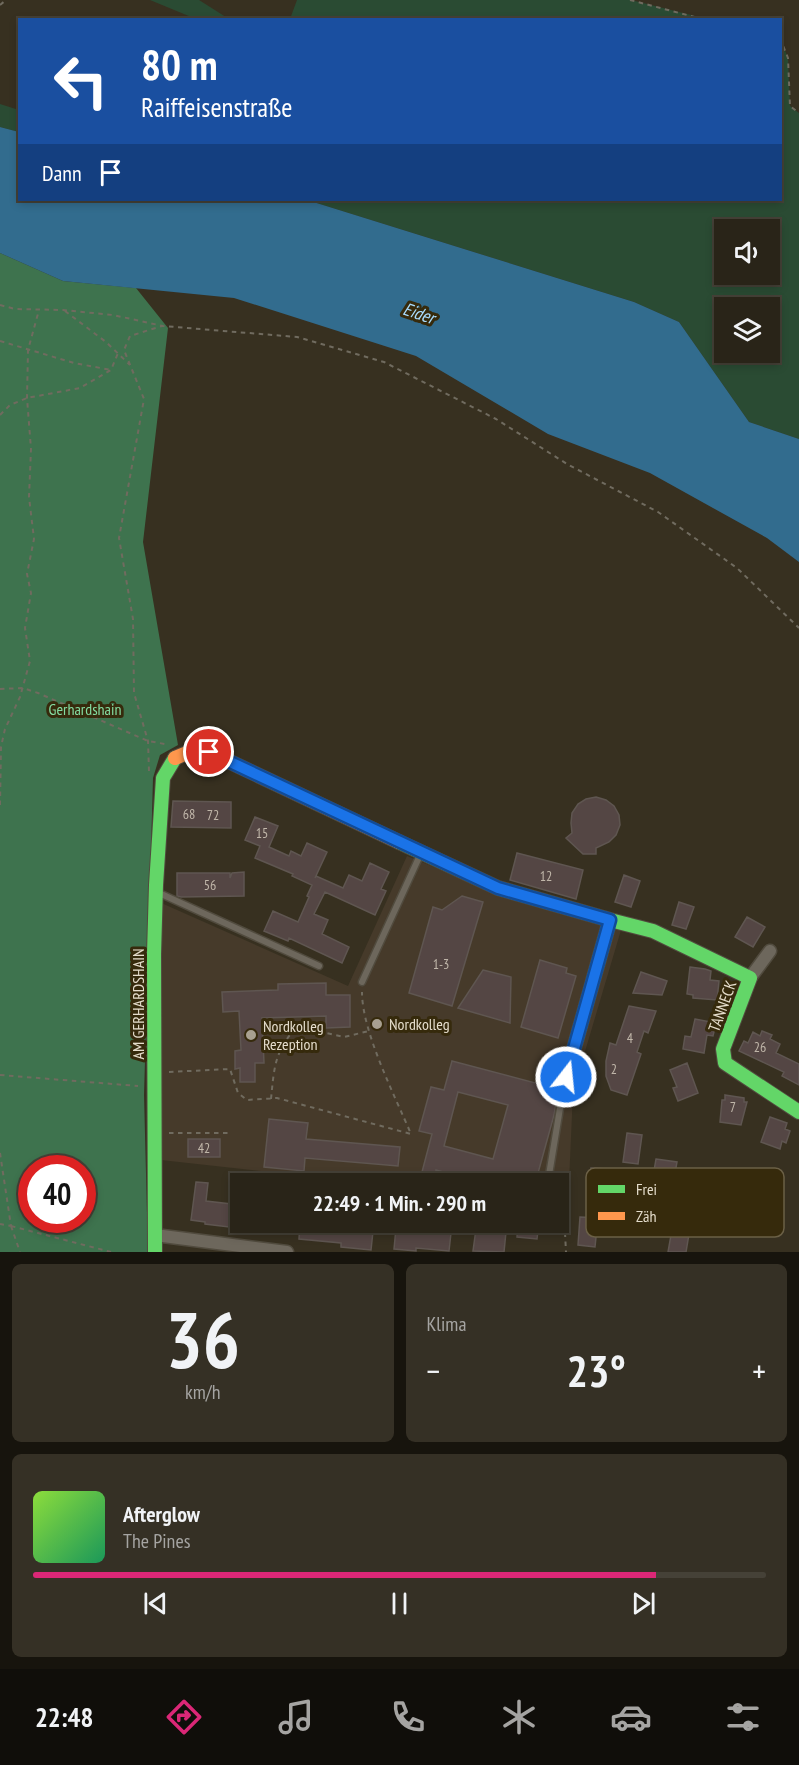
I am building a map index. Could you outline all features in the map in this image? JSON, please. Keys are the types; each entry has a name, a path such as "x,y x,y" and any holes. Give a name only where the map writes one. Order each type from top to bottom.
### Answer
{"street":[{"name":"TANNECK","path":"173,759 187,753 209,752 498,888 653,931 750,978"},
{"name":"AM GERHARDSHAIN","path":"155,1252 156,892 163,778 173,759"},
{"path":"566,1077 610,920"},
{"name":"TANNECK","path":"770,951 750,978 723,1049 725,1064 799,1112"},
{"path":"155,1235 287,1252"}],"lane":[{"path":"362,982 421,853"},
{"path":"156,892 319,966"},
{"path":"549,1173 566,1077"}],"path":[{"path":"0,5 6,0"},
{"path":"630,0 698,18"},
{"path":"782,43 788,58 790,106 799,113"},
{"path":"0,305 15,309 63,310 113,315 163,326 297,337 384,362 496,419 567,464 658,512 737,568 799,628"},
{"path":"0,805 1,747 5,729 23,688 30,661 26,628 31,593 27,574 34,539 30,497 28,350 40,309"},
{"path":"63,310 132,366"},
{"path":"149,774 148,741 134,693 134,619 119,538 144,399 124,350 129,336 163,326"},
{"path":"0,341 74,363 111,370"},
{"path":"0,415 10,405 27,398 80,388 111,370 118,353"},
{"path":"0,689 23,688 148,741"},
{"path":"154,1072 230,1069 238,1093 247,1100 277,1098 411,1134 369,1031 362,1001 362,982"},
{"path":"271,1099 275,1062 284,1042 294,1030 322,1032 344,1037 369,1031"},
{"path":"0,1075 154,1087"},
{"path":"165,1133 229,1132"},
{"path":"0,1153 11,1226 20,1252"},
{"path":"0,1224 111,1252"},
{"path":"565,1233 566,1252"}],"shaded area":[{"name":"Nordkolleg","path":"407,856 495,892 621,930 573,1092 569,1182 569,1173 280,1173 161,1160 159,902 348,986"}],"green space":[{"path":"150,0 199,0 227,18 194,18"},
{"path":"297,0 631,0 703,18 290,18"},
{"path":"782,43 788,58 790,106 799,113 799,439 749,422 679,322 634,302 310,201 782,201"},
{"path":"0,104 18,110 18,132 0,127"},
{"name":"Gerhardshain","path":"0,253 63,281 136,288 168,328 143,542 178,745 160,755 153,778 144,1095 148,1252 0,1252"}],"water":[{"name":"Eider","path":"0,127 18,132 18,201 310,201 634,302 679,322 749,422 799,439 799,562 767,538 650,473 548,434 416,356 234,298 63,281 0,253"}],"building":[{"path":"596,797 614,806 619,815 620,825 616,835 609,842 596,848 596,854 583,854 566,838 572,833 572,813 578,804"},
{"path":"173,801 231,802 231,828 171,827"},
{"path":"255,817 278,826 269,847 289,856 291,851 301,856 307,843 327,852 315,878 316,876 343,888 349,875 362,881 370,863 389,872 381,889 386,891 375,915 325,892 314,914 328,920 322,934 349,947 342,963 289,938 288,941 264,931 273,911 298,922 312,885 292,876 293,874 255,858 260,846 245,840"},
{"path":"517,853 583,870 576,899 510,880"},
{"path":"244,872 244,896 177,896 177,873 230,873 230,878 232,873"},
{"path":"624,875 640,881 631,907 615,902"},
{"path":"462,896 483,902 452,1006 409,993 433,907 442,910"},
{"path":"679,902 694,907 686,929 672,925"},
{"path":"747,917 765,927 753,947 735,937"},
{"path":"540,960 567,968 566,973 576,976 558,1038 521,1027"},
{"path":"690,967 711,971 710,980 719,981 717,1000 693,998 693,995 687,994"},
{"path":"483,970 511,977 510,1023 458,1008"},
{"path":"641,972 667,981 662,995 633,993"},
{"path":"326,983 326,995 350,995 350,1027 326,1028 326,1016 262,1018 264,1063 255,1063 255,1082 240,1082 240,1068 235,1069 235,1051 241,1050 239,1011 223,1012 222,992 278,990 278,984"},
{"path":"629,1006 656,1011 648,1033 644,1031 637,1052 641,1054 627,1095 611,1090 606,1076 606,1061 610,1043 616,1045"},
{"path":"695,1019 716,1023 713,1036 707,1035 704,1053 683,1049 685,1036 691,1037"},
{"path":"762,1031 772,1035 770,1039 780,1044 776,1053 799,1064 799,1085 782,1076 784,1072 739,1051 744,1041 748,1043 753,1032 760,1036"},
{"path":"452,1061 558,1089 554,1115 538,1173 447,1173 436,1170 436,1173 422,1172 432,1134 419,1131 431,1087 444,1090","holes":["458,1092 508,1105 493,1159 444,1146"]},
{"path":"687,1063 698,1093 678,1101 673,1088 677,1087 670,1070"},
{"path":"725,1095 744,1098 744,1102 747,1102 741,1125 720,1122 722,1100 725,1100"},
{"path":"770,1117 787,1123 785,1129 790,1131 786,1143 782,1141 780,1149 761,1142"},
{"path":"269,1119 308,1123 306,1139 400,1147 398,1166 305,1158 304,1171 264,1167"},
{"path":"627,1133 642,1135 638,1164 623,1162"},
{"path":"188,1139 220,1139 220,1157 188,1157"},
{"path":"656,1159 677,1162 676,1168 654,1168"},
{"path":"196,1182 208,1183 206,1201 230,1204 229,1227 191,1220"},
{"path":"580,1217 586,1217 586,1237 596,1237 595,1247 578,1245"},
{"path":"299,1233 373,1233 371,1250 341,1247 341,1243 299,1239"},
{"path":"396,1233 451,1233 449,1251 394,1249"},
{"path":"475,1233 506,1233 504,1252 473,1251"},
{"path":"517,1233 538,1233 537,1239 517,1237"},
{"path":"671,1237 688,1237 686,1252 668,1252"}],"traffic: fast":[{"path":"155,1252 154,954 156,885 163,778 175,758"},
{"path":"399,842 498,888 610,920 566,1077"},
{"path":"610,920 653,931 750,978 723,1049 725,1063 799,1112"}],"traffic: slow":[{"path":"175,758 187,753 209,752 399,842"}],"place":[{"name":"Nordkolleg","path":"377,1024"},
{"name":"Nordkolleg Rezeption","path":"251,1035"}],"route":[{"path":"209,752 498,888 610,920 566,1077"}]}
